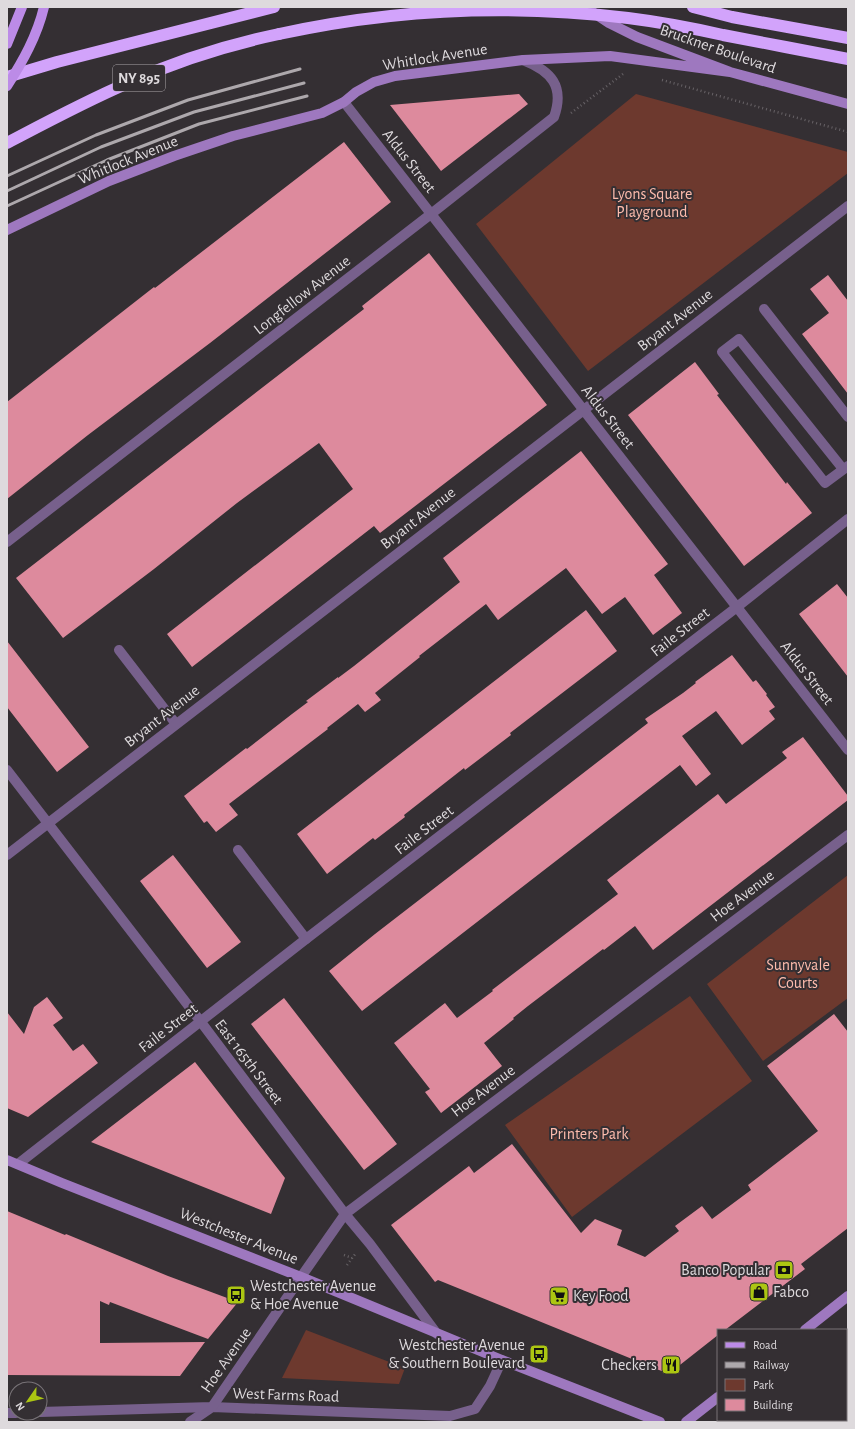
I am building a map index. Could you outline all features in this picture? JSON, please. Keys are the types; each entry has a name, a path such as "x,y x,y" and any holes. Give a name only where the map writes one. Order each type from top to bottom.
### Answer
{"highway":[{"name":"NY 895","path":"7,77 58,62 273,7"},
{"path":"693,7 732,17 848,38"},
{"name":"NY 895","path":"7,143 86,102 146,75 218,49 321,25 370,18 480,10 537,11 627,18 663,23 848,59"}],"main road":[{"path":"7,44 22,7"},
{"path":"7,86 29,48 44,7"},
{"name":"Bruckner Boulevard","path":"585,7 609,23 637,37 730,72 848,104"},
{"name":"Whitlock Avenue","path":"7,230 109,182 174,156 233,136 312,116 332,109 374,82 395,76 522,60 610,56 730,72"},
{"name":"Westchester Avenue","path":"7,1160 62,1184 301,1277 437,1334 660,1422"},
{"path":"805,1329 848,1296"},
{"path":"686,1422 717,1398"}],"street":[{"path":"522,60 539,66 555,84 558,95 558,107 554,117"},
{"name":"Aldus Street","path":"344,102 848,750"},
{"name":"Longfellow Avenue","path":"7,542 554,117"},
{"name":"Bryant Avenue","path":"7,855 848,206"},
{"path":"764,309 848,417"},
{"path":"739,339 846,468 825,484 722,352 739,339"},
{"name":"Faile Street","path":"18,1164 306,939 737,607 848,519"},
{"path":"119,650 176,724"},
{"name":"East 165th Street","path":"7,770 201,1022 344,1214 370,1244 437,1334"},
{"name":"Hoe Avenue","path":"190,1422 212,1407 344,1214 848,835"},
{"path":"238,850 306,939"},
{"name":"West Farms Road","path":"48,1412 212,1407 450,1416 475,1408 490,1386 502,1360"}],"path":[{"path":"554,117 573,112 626,71"},
{"path":"659,80 848,132"},
{"path":"344,1255 352,1258 348,1266"}],"green space":[{"name":"Lyons Square Playground","path":"636,94 848,152 848,173 588,371 476,224"},
{"name":"Sunnyvale Courts","path":"848,875 848,998 763,1061 707,984"},
{"name":"Printers Park","path":"690,996 752,1081 572,1217 505,1125"},
{"path":"306,1330 405,1368 399,1384 282,1378"}],"building":[{"path":"519,94 528,104 441,171 390,105"},
{"path":"344,142 391,202 7,499 7,402 154,287 155,288"},
{"path":"429,253 547,405 380,533 374,526 192,667 167,634 353,489 319,443 237,503 154,569 63,638 16,578 364,309 362,306"},
{"path":"828,275 848,301 848,394 802,334 829,313 810,289"},
{"path":"695,362 719,394 717,395 786,484 787,482 812,513 744,566 628,415"},
{"path":"581,451 668,564 654,575 682,613 653,635 625,597 602,614 566,568 498,620 486,604 419,656 420,657 375,693 381,700 365,712 358,704 327,728 328,729 229,804 238,815 216,832 207,821 204,823 184,796 308,702 306,701 354,666 460,582 443,558"},
{"path":"837,584 848,598 848,677 799,614"},
{"path":"586,610 617,651 510,733 511,735 465,770 464,768 404,815 405,817 375,840 373,838 327,874 297,834"},
{"path":"7,641 89,747 57,772 7,707"},
{"path":"732,655 753,682 756,680 767,694 766,695 775,707 769,711 775,719 742,745 716,711 682,736 711,774 696,786 680,765 362,1011 329,971 648,723 645,719 683,693 696,683 695,682"},
{"path":"803,737 848,796 848,800 653,950 635,926 528,1006 484,1043 502,1066 441,1113 425,1092 430,1089 394,1043 445,1003 457,1018 618,894 607,880 718,794 726,804 787,758 782,752"},
{"path":"173,855 241,942 207,968 140,881"},
{"path":"47,997 63,1018 53,1025 73,1051 83,1044 98,1063 28,1117 7,1108 7,1012 24,1034 34,1007"},
{"path":"284,998 397,1144 364,1170 251,1024"},
{"path":"834,1014 848,1032 848,1228 801,1264 805,1269 726,1329 717,1329 717,1336 671,1372 664,1372 438,1280 435,1282 391,1225 469,1166 474,1173 512,1144 581,1233 595,1219 622,1230 617,1245 645,1257 679,1231 675,1226 702,1206 712,1219 751,1190 748,1185 818,1131 767,1066"},
{"path":"195,1062 285,1178 271,1214 91,1142"},
{"path":"7,1211 168,1276 238,1302 208,1339 110,1302 109,1305 100,1301 100,1343 205,1342 180,1376 7,1375"}],"railway":[{"path":"7,176 96,135 188,100 300,69"},
{"path":"7,191 101,147 194,112 304,83"},
{"path":"7,206 107,160 199,124 307,96"}],"place":[{"name":"Banco Popular","path":"784,1270"},
{"name":"Fabco","path":"759,1292"},
{"name":"Westchester Avenue & Hoe Avenue","path":"236,1295"},
{"name":"Key Food","path":"559,1296"},
{"name":"Westchester Avenue & Southern Boulevard","path":"539,1354"},
{"name":"Checkers","path":"671,1365"}]}
